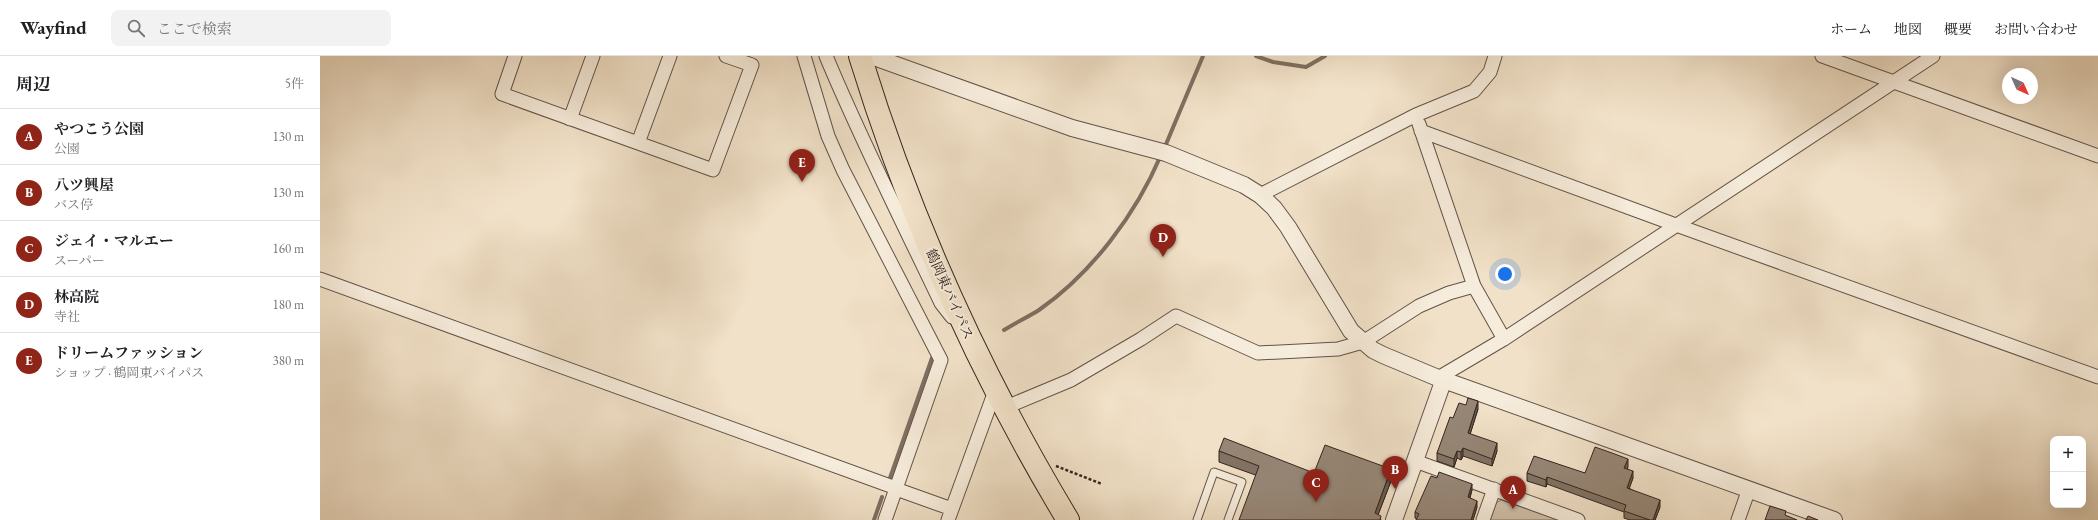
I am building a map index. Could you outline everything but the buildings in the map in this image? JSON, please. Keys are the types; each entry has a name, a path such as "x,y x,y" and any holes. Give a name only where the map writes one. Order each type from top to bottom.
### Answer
{"highway":[{"name":"鶴岡東バイパス","path":"865,59 909,200 968,335 1000,400 1068,520"}],"street":[{"path":"515,56 502,94 713,170 752,65 726,56"},
{"path":"570,119 593,56"},
{"path":"638,143 670,56"},
{"path":"804,56 828,136 843,170 941,360 885,520"},
{"path":"826,56 854,123 941,303 968,335"},
{"path":"1260,196 1416,115 1474,90 1490,72 1495,56"},
{"path":"1822,56 2098,156"},
{"path":"1394,520 1415,461 1441,378 1504,339 1932,56"},
{"path":"865,59 896,61 1072,128 1166,153 1227,177 1260,196 1274,208 1288,227 1351,331 1363,342 1383,355 1441,378 1834,520"},
{"path":"1416,115 1474,286 1504,339"},
{"path":"1421,131 1676,225 2098,377"},
{"path":"320,279 896,489 950,515 1000,400 1071,380 1141,339 1176,316 1258,353 1338,349 1363,342 1419,306 1449,293 1474,286"},
{"path":"1415,461 1572,519"},
{"path":"1483,520 1494,489"},
{"path":"1738,520 1749,489"}],"lane":[{"path":"1197,520 1214,472 1242,482 1228,520"}],"path":[{"path":"1053,466 1102,484"}],"shaded area":[{"path":"1504,498 1554,517 1557,520 1487,520 1493,505"}],"waterway":[{"path":"1164,149 1203,56"},
{"path":"1256,56 1273,62 1306,67 1325,56"},
{"path":"1004,330 1039,310 1077,278 1094,260 1110,241 1139,199 1161,155"},
{"path":"890,478 932,358"},
{"path":"874,520 882,497"}],"place":[{"name":"ドリームファッション","path":"802,182"},
{"name":"林高院","path":"1163,257"},
{"name":"八ツ興屋","path":"1395,489"},
{"name":"ジェイ・マルエー","path":"1316,502"},
{"name":"やつこう公園","path":"1513,509"}]}
